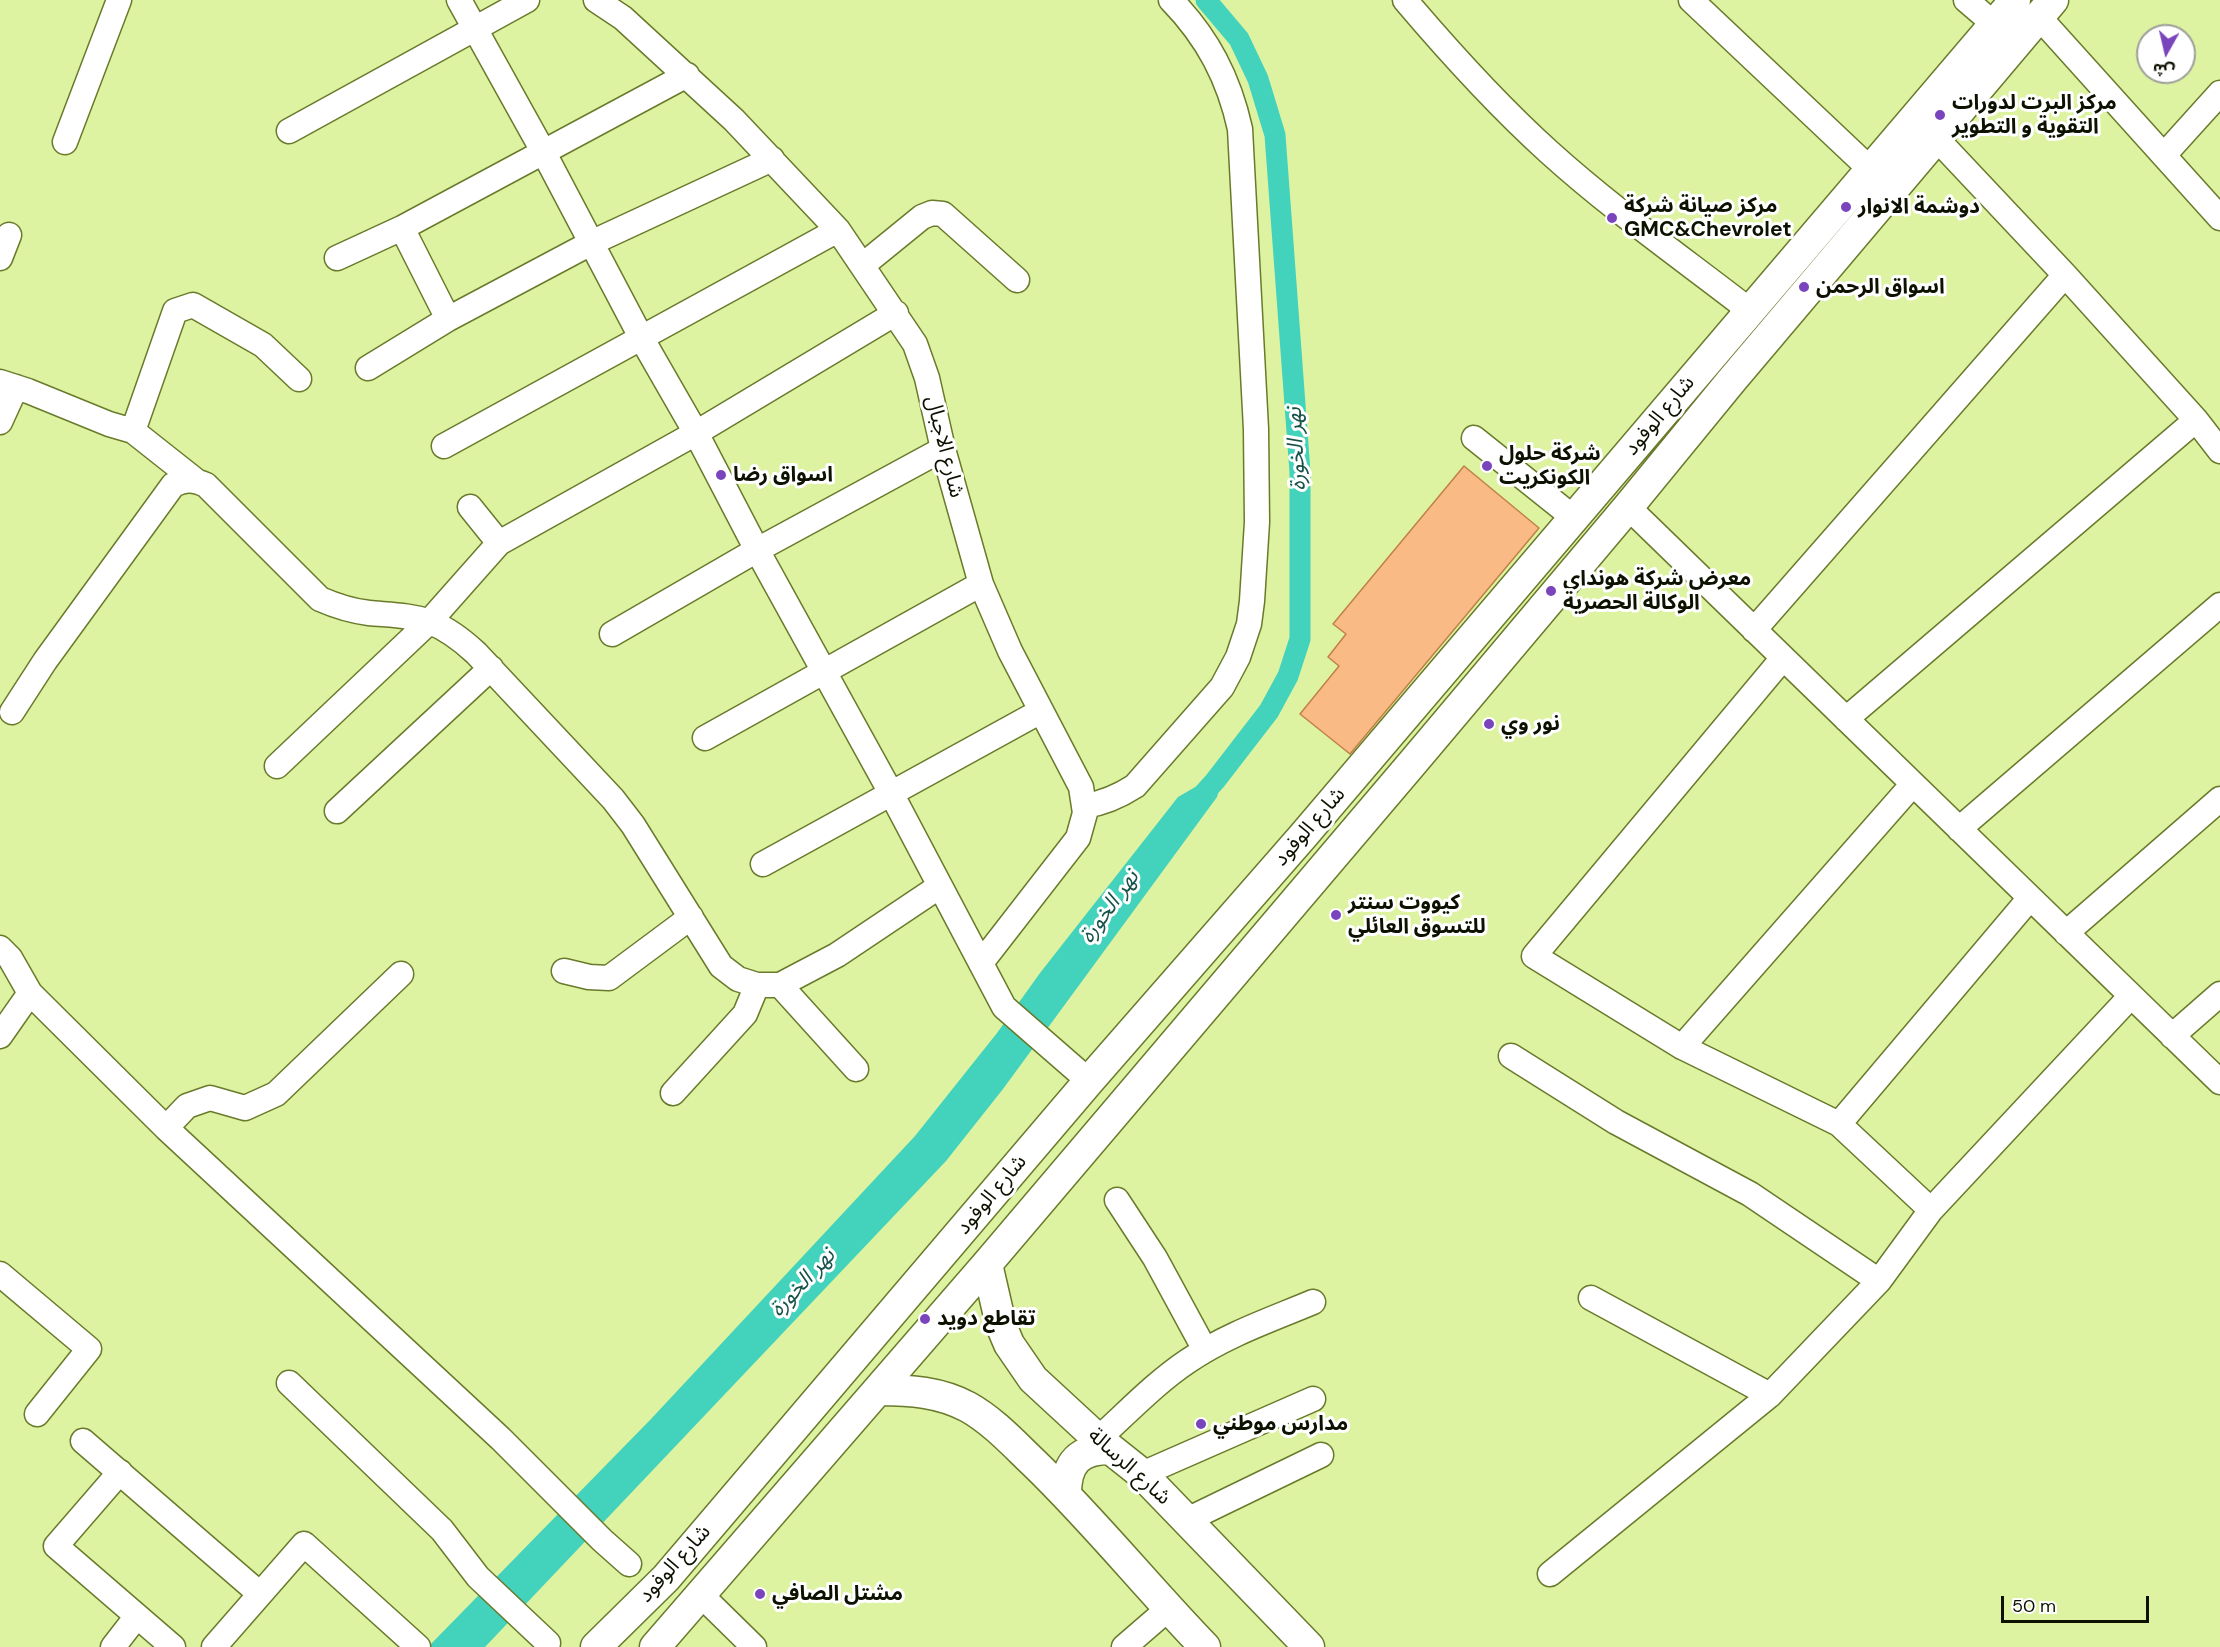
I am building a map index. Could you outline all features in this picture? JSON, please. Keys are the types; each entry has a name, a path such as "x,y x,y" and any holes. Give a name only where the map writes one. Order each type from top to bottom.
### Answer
{"main road":[{"name":"شارع الوفود","path":"596,1647 666,1578 1089,1081 1303,836 2015,0"},
{"name":"شارع الوفود","path":"655,1647 987,1264 1628,507 1732,380 2046,8"},
{"name":"شارع الرسالة","path":"987,1264 1001,1324 1020,1362 1047,1393 1104,1444 1142,1474 1309,1647"},
{"path":"879,1390 927,1393 967,1407 1001,1432 1066,1494 1168,1609 1205,1647"},
{"path":"1066,1494 1066,1479 1071,1466 1082,1455 1104,1444"}],"street":[{"path":"65,142 119,0"},
{"path":"459,0 476,27 642,339 696,433 823,673 891,793 1004,1007 1089,1081"},
{"path":"289,131 527,0"},
{"name":"شارع الاجبال","path":"596,0 623,18 687,75 838,230 915,344 927,378 943,449 981,584 1010,651 1076,775 1085,806 1083,826 1071,849 981,963"},
{"path":"1085,806 1120,796 1135,786 1211,701 1238,657 1249,624 1252,601 1257,522 1256,429 1240,129 1225,77 1213,53 1198,30 1172,0"},
{"path":"1404,0 1486,92 1550,153 1749,310"},
{"path":"1690,0 1871,170"},
{"path":"1966,0 1994,24"},
{"path":"2046,8 2220,218"},
{"path":"337,258 402,228 687,75"},
{"path":"2165,154 2220,93"},
{"path":"1936,138 2065,275 2196,420 2220,451"},
{"path":"368,368 448,319 591,243 771,159"},
{"path":"863,266 922,217 932,213 943,214 1017,280"},
{"path":"402,228 448,319"},
{"path":"444,446 838,230"},
{"path":"0,258 9,235"},
{"path":"1754,630 2065,275"},
{"path":"133,431 175,311 193,305 263,345 299,380"},
{"path":"276,766 429,622 499,543 696,433 896,313"},
{"path":"0,422 8,384 109,424 133,431 195,480 206,485 320,599 338,607 368,613 399,615 429,622 457,636 491,668 613,799 633,825 721,966 738,979 768,985 856,1069"},
{"path":"1846,719 2196,420"},
{"path":"1474,438 1574,518"},
{"path":"612,634 757,550 943,449"},
{"path":"12,712 45,661 173,485 184,480 195,480"},
{"path":"470,507 499,543"},
{"path":"1628,507 2220,1082"},
{"path":"705,738 981,584"},
{"path":"1959,829 2220,605"},
{"path":"1783,658 1534,956 1682,1047 1839,1124 1930,1210"},
{"path":"337,811 491,668"},
{"path":"763,864 1041,711"},
{"path":"1682,1047 1913,784"},
{"path":"2066,933 2220,799"},
{"path":"673,1094 768,985 837,956 940,886"},
{"path":"1839,1124 2030,898"},
{"path":"564,971 609,978 691,917"},
{"path":"0,948 10,958 30,993 166,1128 501,1439 629,1564"},
{"path":"166,1128 187,1106 210,1098 245,1108 276,1094 401,974"},
{"path":"0,1036 30,993"},
{"path":"2172,1036 2220,994"},
{"path":"1550,1574 1770,1395 1879,1281 1930,1210 2131,996"},
{"path":"1511,1056 1616,1122 1750,1194 1879,1281"},
{"path":"1117,1200 1172,1288 1204,1350"},
{"path":"0,1274 89,1349 37,1414"},
{"path":"1591,1298 1770,1395"},
{"path":"1104,1444 1171,1373 1204,1350 1233,1335 1313,1302"},
{"path":"290,1383 442,1530 478,1577 548,1643"},
{"path":"1142,1474 1313,1399"},
{"path":"82,1441 260,1594"},
{"path":"1187,1520 1322,1455"},
{"path":"120,1472 56,1546 173,1647"},
{"path":"214,1647 304,1544 414,1646"},
{"path":"701,1595 754,1647"},
{"path":"1124,1647 1168,1609"},
{"path":"113,1647 137,1616"}],"water":[{"name":"نهر الخورة","path":"1215,781 1219,790 1217,797 1003,1089 946,1161 485,1647 428,1647 651,1419 915,1136 1178,797 1197,786"}],"building":[{"path":"1464,466 1539,528 1350,754 1300,714 1339,666 1328,657 1346,634 1333,624"}],"waterway":[{"name":"نهر الخورة","path":"1197,801 1269,711 1288,676 1300,639 1300,472 1275,135 1258,79 1239,39 1206,0"}],"place":[{"name":"مركز البرت لدورات التقوية و التطوير","path":"1940,115"},
{"name":"دوشمة الانوار","path":"1846,207"},
{"name":"مركز صيانة شركة GMC&Chevrolet","path":"1612,218"},
{"name":"اسواق الرحمن","path":"1804,287"},
{"name":"شركة حلول الكونكريت","path":"1487,466"},
{"name":"اسواق رضا","path":"721,475"},
{"name":"معرض شركة هونداي الوكالة الحصرية","path":"1551,591"},
{"name":"نور وي","path":"1489,724"},
{"name":"كيووت سنتر للتسوق العائلي","path":"1336,915"},
{"name":"تقاطع دويد","path":"925,1319"},
{"name":"مدارس موطني","path":"1201,1424"},
{"name":"مشتل الصافي","path":"760,1594"}]}
